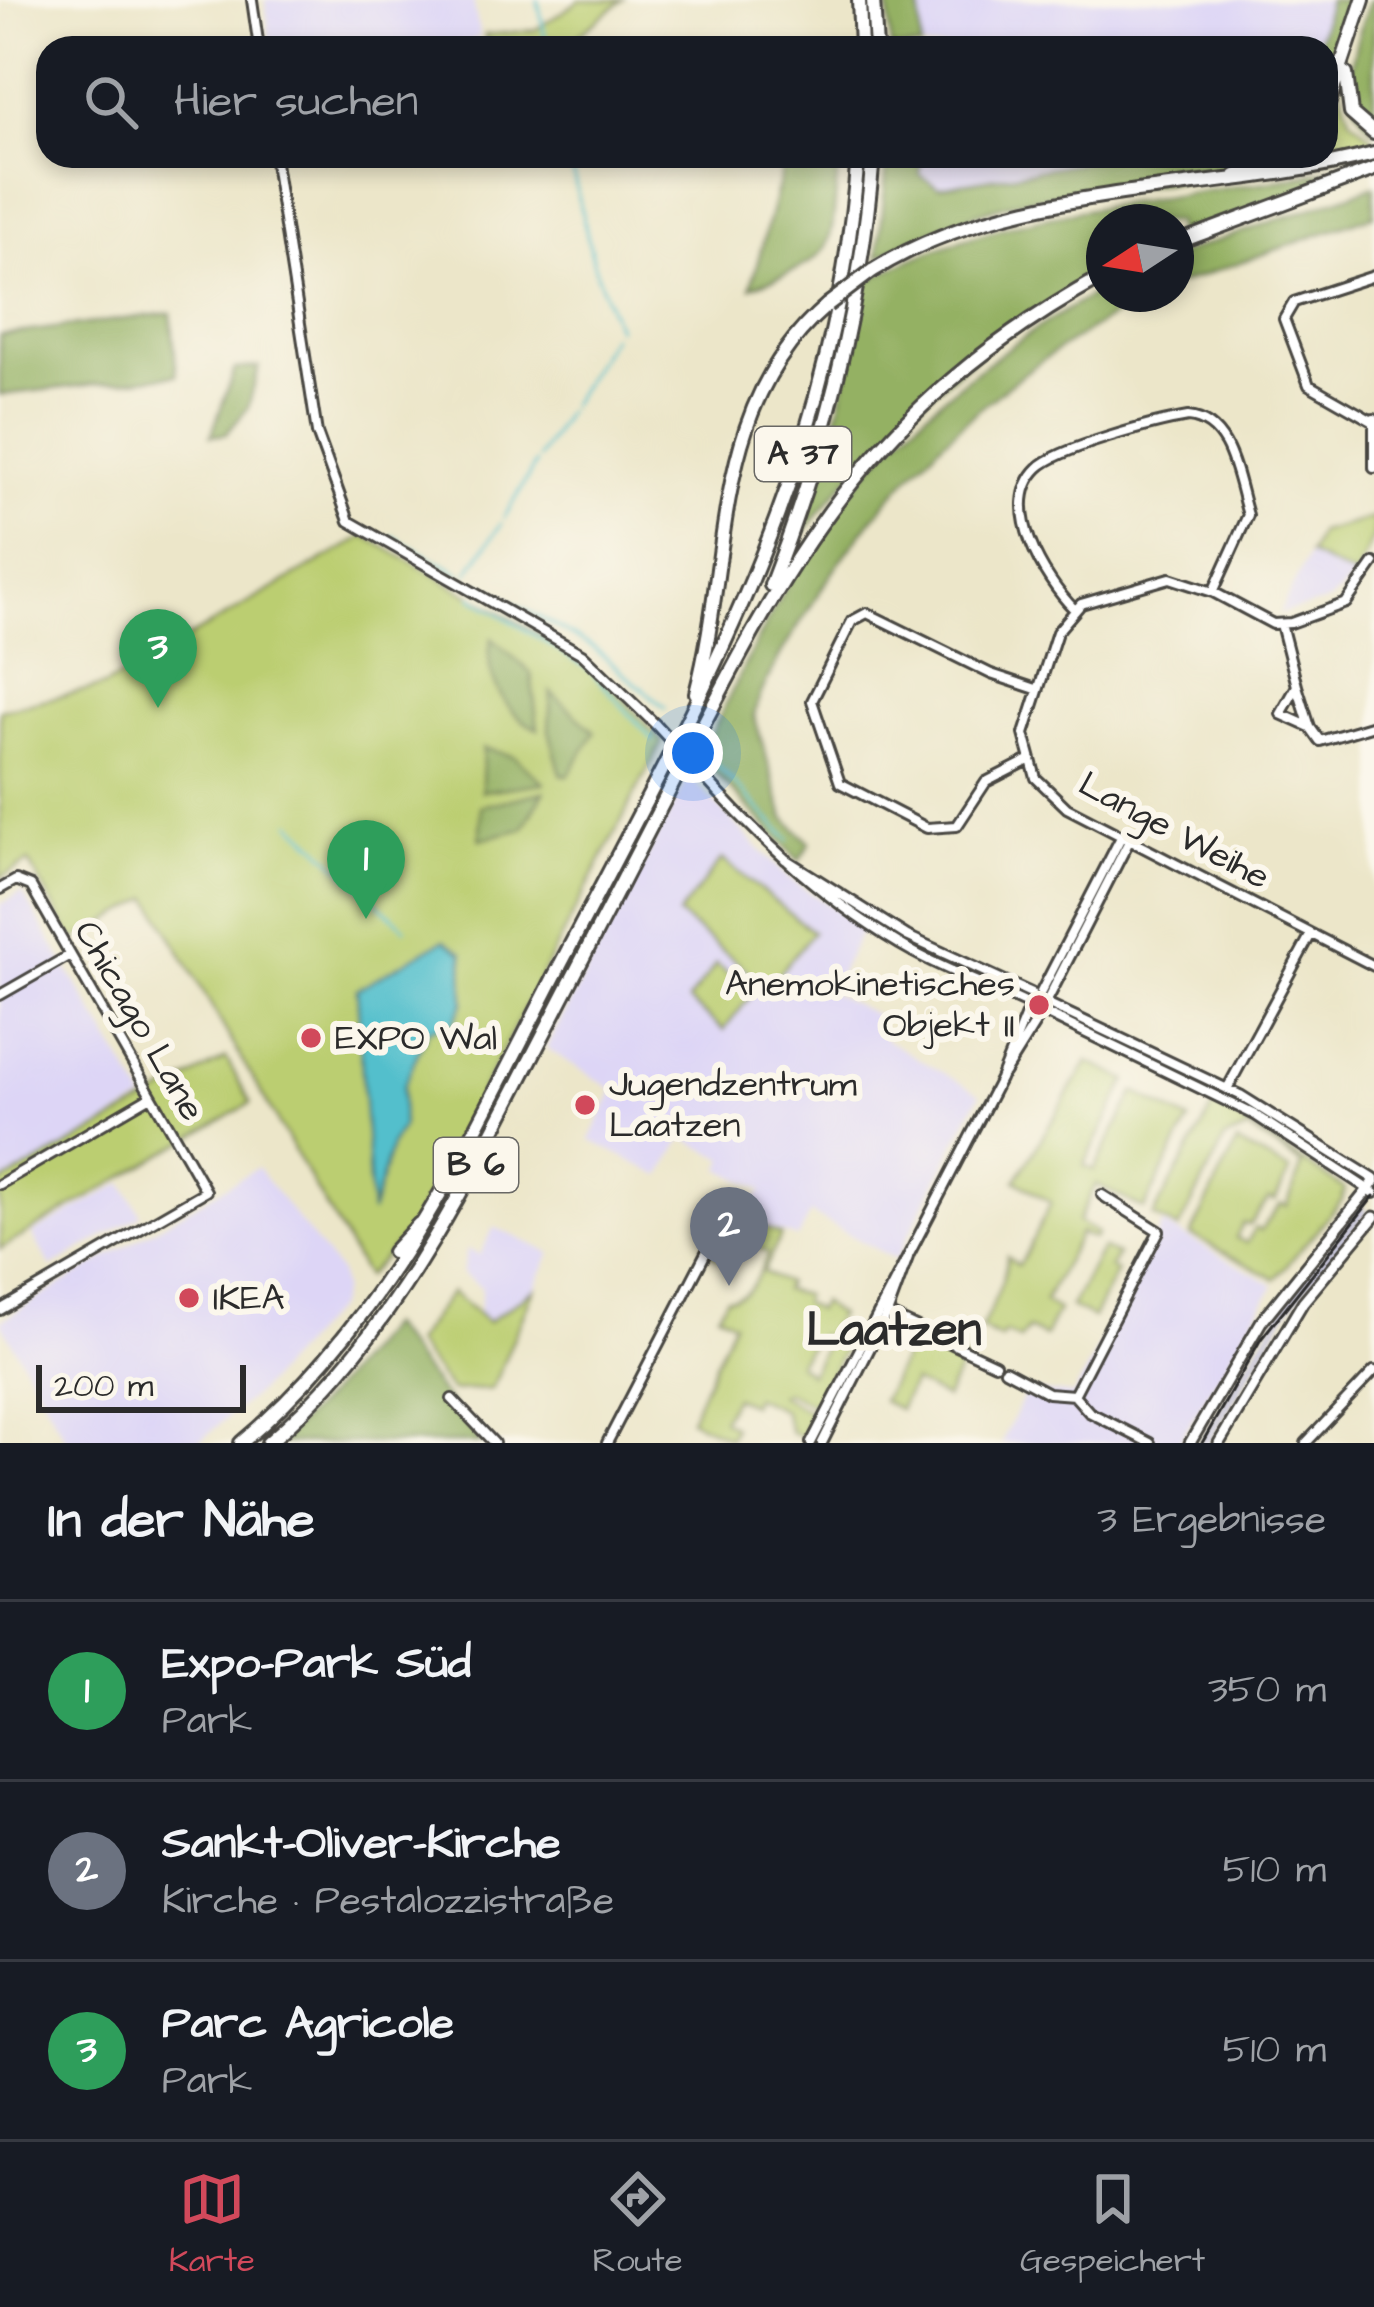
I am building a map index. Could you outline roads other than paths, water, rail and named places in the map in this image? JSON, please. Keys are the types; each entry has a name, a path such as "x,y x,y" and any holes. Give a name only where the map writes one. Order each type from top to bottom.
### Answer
{"highway":[{"path":"859,0 860,36"},
{"path":"873,0 874,36"},
{"path":"1338,79 1363,0"},
{"path":"1348,53 1346,103 1374,134"},
{"name":"B 6","path":"1338,162 1374,154"},
{"name":"A 37","path":"689,717 758,575 804,450 842,293 857,168"},
{"name":"A 37","path":"758,616 804,496 838,384 860,277 872,168"},
{"path":"1199,185 1261,168"},
{"name":"B 6","path":"241,1443 351,1333 409,1253 689,717 710,639 737,446 775,364 827,305 916,246 1004,217 1310,168"},
{"path":"1194,236 1374,173"},
{"name":"B 6","path":"268,1443 363,1345 443,1228 758,616 824,513 904,423 1003,338 1086,287"},
{"path":"393,1252 439,1200"}],"main road":[{"path":"1190,1443 1261,1322 1372,1186"},
{"path":"1219,1443 1290,1322 1374,1217"}],"street":[{"path":"252,0 257,36"},
{"path":"276,168 317,433 350,521 582,654 784,859 934,963 1026,1007 1043,1003 1255,1115 1372,1186"},
{"path":"1374,277 1294,302 1284,319 1309,385 1373,420 1374,468"},
{"path":"1074,610 1043,573 1023,502 1028,480 1053,458 1188,417 1209,422 1220,433 1248,514 1213,592"},
{"path":"1036,689 991,674 867,613 852,621 812,701 840,783 928,828 957,826 986,782 1027,761 1024,734 1036,689 1057,632 1074,610 1096,597 1159,578 1213,592 1256,618 1281,624 1346,603 1374,563"},
{"path":"1281,624 1310,727 1319,741 1374,724"},
{"path":"1298,686 1281,714 1310,727"},
{"name":"Lange Weihe","path":"1027,761 1058,802 1374,966"},
{"path":"822,1443 908,1256 1125,839"},
{"name":"Chicago Lane","path":"0,889 24,880 206,1191 0,1310"},
{"path":"867,918 1228,1089 1372,1186"},
{"path":"1228,1089 1311,934"},
{"path":"0,995 70,955"},
{"path":"1026,1007 1043,1003"},
{"path":"1000,1078 1026,1007"},
{"path":"0,1184 151,1096"},
{"path":"1074,1396 1159,1231 1102,1195"},
{"path":"607,1443 722,1222"},
{"path":"884,1312 994,1364"},
{"path":"811,1443 884,1312"},
{"path":"1005,1370 1048,1393 1074,1396 1089,1412 1150,1443"},
{"path":"1306,1443 1374,1372"},
{"path":"452,1399 494,1443"}],"water":[{"path":"444,940 463,953 464,1002 453,1023 428,1030 403,1087 402,1127 392,1142 371,1213 357,989"}],"waterway":[{"path":"538,0 545,36"},
{"path":"572,168 594,265 617,328"},
{"path":"569,407 612,336"},
{"path":"539,458 566,412"},
{"path":"504,518 536,463"},
{"path":"468,573 501,524"},
{"path":"392,536 461,574"},
{"path":"479,584 593,647 665,708"},
{"path":"472,597 590,670 653,740"},
{"path":"706,754 789,840"},
{"path":"291,822 405,928"}],"tram line":[{"path":"1202,1443 1261,1339 1374,1196"}],"place":[{"name":"Parc Agricole","path":"158,708"},
{"name":"Expo-Park Süd","path":"366,919"},
{"name":"Anemokinetisches Objekt II","path":"1039,1005"},
{"name":"EXPO Wal","path":"311,1038"},
{"name":"Jugendzentrum Laatzen","path":"585,1105"},
{"name":"Sankt-Oliver-Kirche","path":"729,1286"},
{"name":"IKEA","path":"189,1298"}],"district":[{"name":"Laatzen","path":"894,1331"}]}
